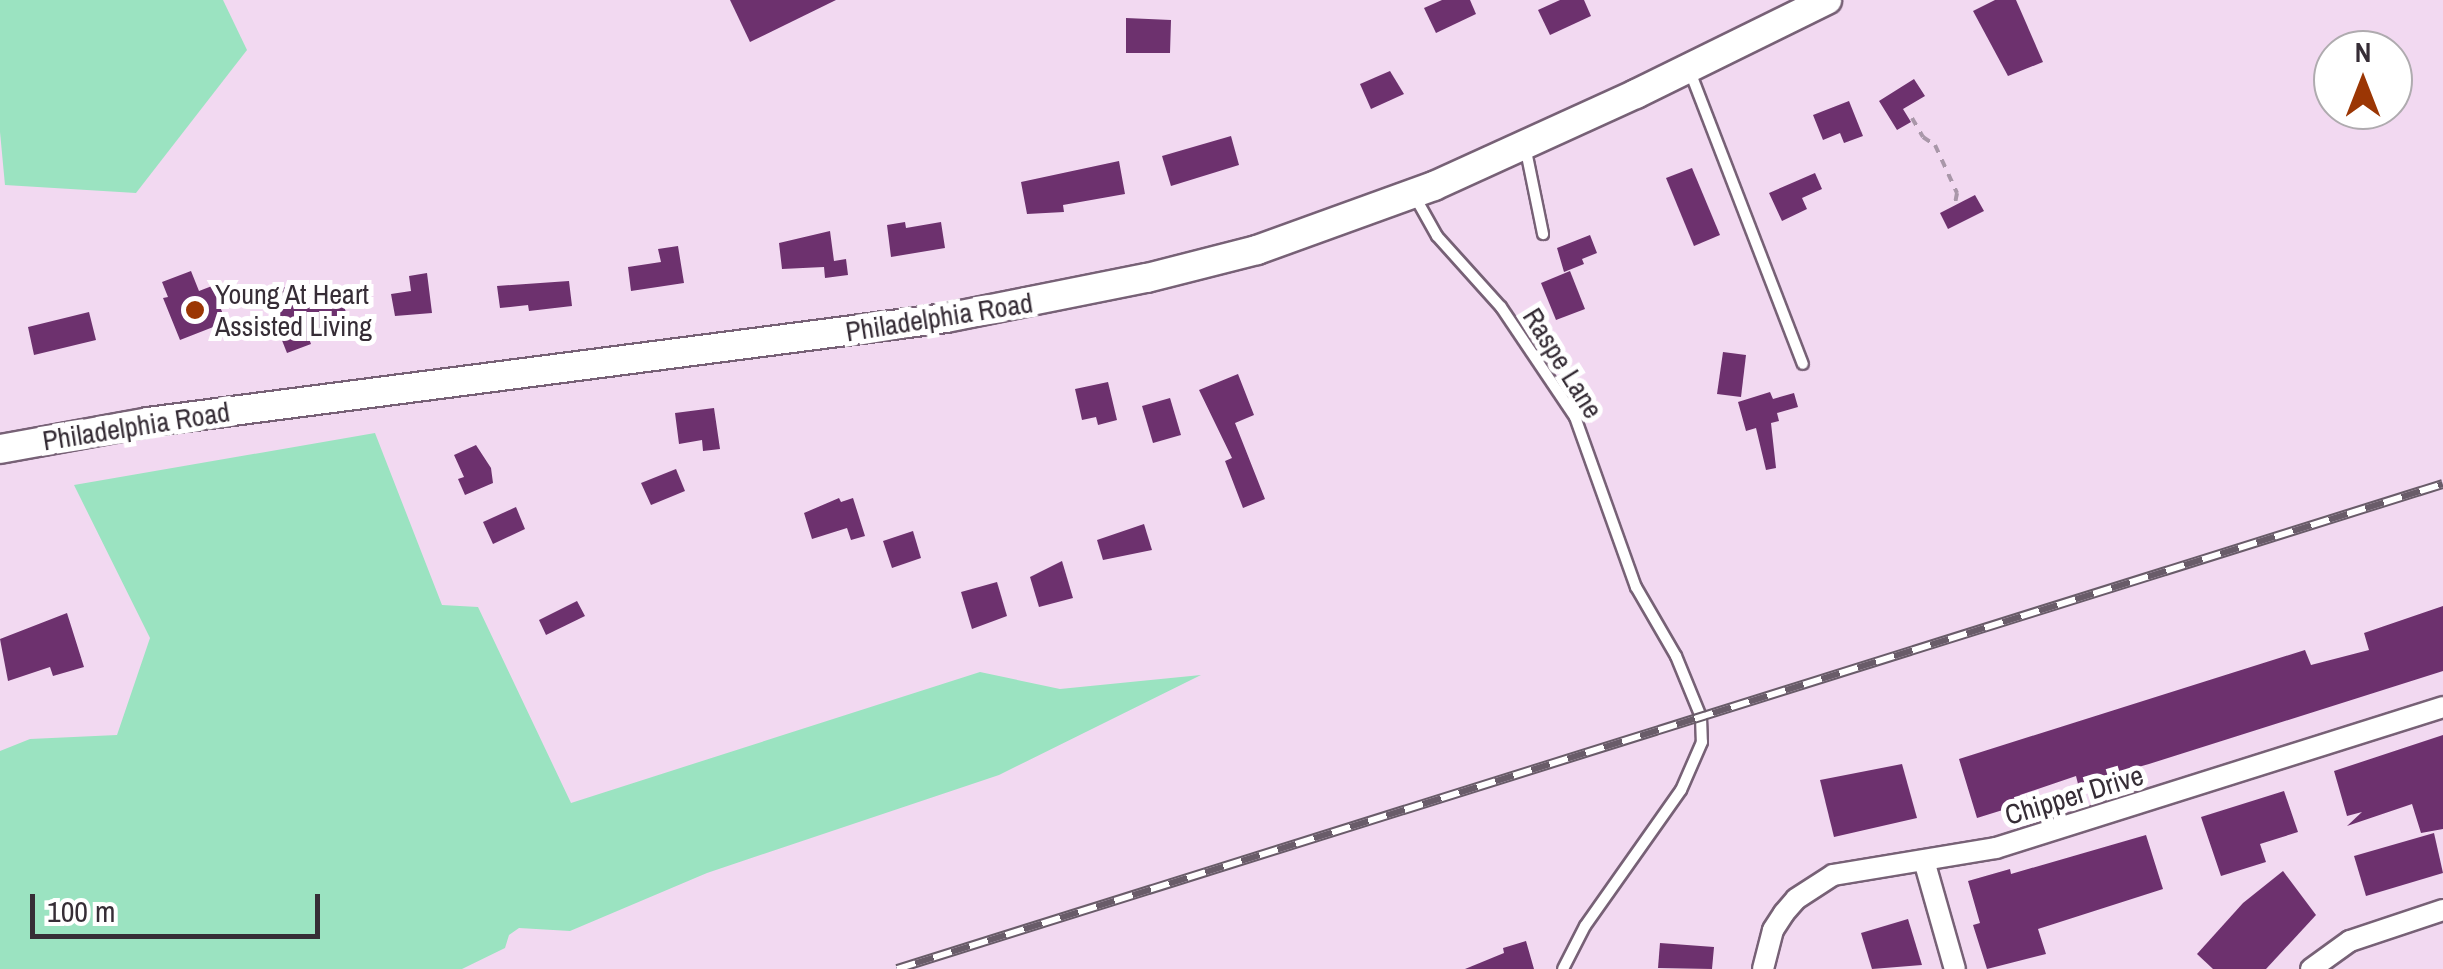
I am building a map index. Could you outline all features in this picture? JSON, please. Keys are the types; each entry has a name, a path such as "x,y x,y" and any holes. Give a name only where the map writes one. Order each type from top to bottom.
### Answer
{"main road":[{"name":"Philadelphia Road","path":"0,450 148,422 1023,305 1257,250 1413,194 1525,145 1827,0"}],"street":[{"name":"Chipper Drive","path":"1763,969 1772,930 1796,899 1833,875 1925,864 1996,848 2443,706"},
{"path":"1925,864 1955,969"},
{"path":"2311,969 2350,940 2443,910"}],"lane":[{"path":"1689,68 1803,364"},
{"path":"1525,145 1543,234"},
{"name":"Raspe Lane","path":"1413,194 1437,236 1501,308 1575,416 1636,587 1689,684 1701,717 1702,742 1680,790 1585,926 1563,969"}],"path":[{"path":"1912,118 1923,137 1934,145 1958,193 1955,202"}],"green space":[{"path":"0,0 223,0 247,50 136,193 5,185 0,132"},
{"path":"375,433 442,605 478,607 571,803 980,672 1060,689 1201,675 999,775 707,873 570,931 519,928 509,935 505,948 462,969 0,969 0,751 30,739 117,735 150,638 74,485"}],"building":[{"path":"730,0 836,0 750,42"},
{"path":"1442,0 1470,0 1476,14 1436,33 1424,8"},
{"path":"1560,0 1584,0 1591,16 1550,35 1538,10"},
{"path":"1995,0 2016,0 2043,62 2008,76 1973,11"},
{"path":"1126,18 1171,20 1170,53 1126,53"},
{"path":"1390,71 1404,94 1371,109 1360,84"},
{"path":"1914,79 1925,96 1903,109 1911,122 1897,130 1879,101"},
{"path":"1849,101 1863,136 1844,143 1840,133 1823,140 1813,115"},
{"path":"1231,136 1239,165 1171,186 1162,156"},
{"path":"1119,161 1125,194 1063,205 1064,212 1027,214 1021,182"},
{"path":"1692,168 1720,235 1694,246 1666,178"},
{"path":"1815,173 1822,189 1802,198 1807,209 1782,221 1769,193"},
{"path":"1975,195 1984,211 1948,229 1940,213"},
{"path":"905,222 906,228 941,222 945,248 891,257 887,225"},
{"path":"830,231 834,261 846,259 848,275 825,278 824,267 782,269 779,243"},
{"path":"1590,235 1597,253 1582,259 1584,264 1564,272 1557,248"},
{"path":"678,246 684,283 631,291 628,267 661,262 658,249"},
{"name":"Young At Heart Assisted Living","path":"191,271 199,291 212,286 226,322 180,340 163,298 168,297 162,282"},
{"path":"1570,271 1585,309 1556,320 1541,283"},
{"path":"427,273 432,313 395,316 391,294 411,291 409,276"},
{"path":"569,281 572,306 529,311 528,305 500,308 497,286"},
{"path":"288,286 296,306 337,289 348,317 307,333 311,344 287,353 264,295"},
{"path":"89,312 96,340 34,355 28,327"},
{"path":"1723,352 1746,355 1741,397 1717,394"},
{"path":"1238,374 1254,415 1235,423 1265,499 1243,508 1225,461 1232,458 1199,390"},
{"path":"1108,382 1117,420 1098,425 1096,417 1082,420 1075,389"},
{"path":"1770,392 1773,399 1794,393 1798,407 1777,413 1779,421 1771,423 1776,468 1766,470 1756,428 1746,431 1738,402"},
{"path":"1170,398 1181,435 1153,443 1142,406"},
{"path":"714,408 720,449 703,451 702,440 679,444 675,413"},
{"path":"476,445 491,468 493,483 465,495 458,479 464,477 454,455"},
{"path":"676,469 685,491 651,505 641,483"},
{"path":"839,498 841,502 853,498 865,536 851,540 847,528 812,539 804,513"},
{"path":"516,507 525,529 493,544 483,522"},
{"path":"1144,524 1152,550 1103,560 1097,540"},
{"path":"913,531 921,558 892,568 883,541"},
{"path":"1062,561 1073,598 1039,607 1030,577"},
{"path":"997,582 1007,616 972,629 961,592"},
{"path":"577,601 585,616 546,635 539,620"},
{"path":"2443,606 2443,671 2149,764 2078,784 2076,776 2020,795 2022,804 1977,818 1959,759 2305,650 2311,665 2369,650 2364,633"},
{"path":"67,613 84,667 53,676 50,667 8,681 0,639"},
{"path":"2443,735 2443,829 2421,833 2412,804 2347,826 2362,812 2347,816 2334,771"},
{"path":"1902,764 1917,818 1834,837 1820,780"},
{"path":"2284,791 2298,832 2260,844 2266,862 2221,876 2201,817"},
{"path":"2434,833 2443,873 2366,896 2354,856"},
{"path":"2146,835 2163,889 2038,929 2046,954 1987,969 1973,925 1980,923 1968,881 2010,869 2011,874"},
{"path":"2283,871 2316,915 2266,969 2213,969 2197,954 2243,903"},
{"path":"1908,919 1922,965 1872,969 1861,933"},
{"path":"1526,941 1534,969 1465,969 1504,953 1503,948"},
{"path":"1660,943 1714,947 1712,969 1658,968"}],"railway":[{"path":"897,969 2443,484"}],"place":[{"name":"Young At Heart Assisted Living","path":"195,310"}]}
